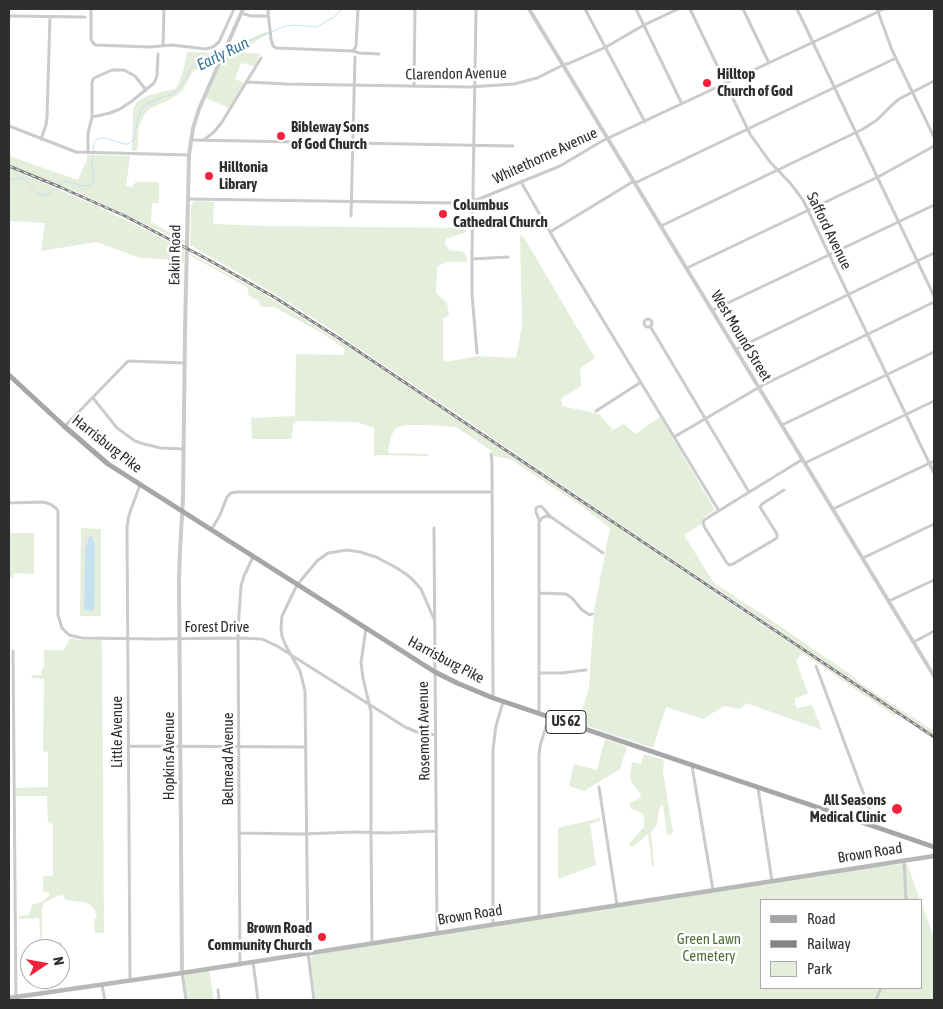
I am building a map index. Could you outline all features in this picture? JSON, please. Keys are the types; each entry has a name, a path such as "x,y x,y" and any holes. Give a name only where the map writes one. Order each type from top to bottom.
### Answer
{"main road":[{"name":"Harrisburg Pike","path":"9,375 105,462 435,672 503,702 934,847"},
{"name":"Brown Road","path":"9,998 16,999 934,856"}],"street":[{"path":"92,9 91,39 96,45 145,47 172,45 206,49 216,45 221,39 234,9"},
{"path":"164,9 164,46"},
{"path":"269,9 270,32 273,46 276,48 379,54"},
{"path":"353,51 356,46 358,9"},
{"path":"414,86 415,9"},
{"path":"476,9 472,294 478,353"},
{"name":"West Mound Street","path":"529,9 934,676"},
{"path":"584,9 645,122"},
{"path":"636,9 682,104"},
{"name":"Clarendon Avenue","path":"247,82 474,87 514,84 540,77 605,47 644,25 678,9"},
{"name":"Safford Avenue","path":"690,9 747,129 770,162 796,189 808,210 934,473"},
{"path":"743,9 769,63"},
{"path":"796,9 934,296"},
{"name":"Whitethorne Avenue","path":"188,198 454,203 489,196 560,166 602,141 726,84 877,10 884,9"},
{"path":"877,10 896,58 934,137"},
{"path":"242,11 251,16 268,16"},
{"name":"Eakin Road","path":"182,512 189,155 199,109 242,11"},
{"path":"9,16 86,17"},
{"path":"41,139 47,117 50,17"},
{"path":"92,117 120,109 154,83 157,76 158,54"},
{"path":"204,140 219,126 262,58"},
{"path":"350,216 354,58"},
{"path":"550,232 634,182 896,58"},
{"path":"91,153 88,133 92,117 92,82 94,78 103,73 116,70 128,72 135,76 146,90"},
{"path":"661,226 856,133 877,120 899,99 934,81"},
{"path":"9,126 76,152 189,155"},
{"path":"191,140 514,146"},
{"path":"687,268 877,178 934,146"},
{"path":"521,182 719,511"},
{"path":"712,310 934,205"},
{"path":"736,349 934,253"},
{"path":"472,259 508,257"},
{"path":"674,437 759,387 934,302"},
{"path":"650,326 749,492"},
{"path":"782,425 934,352"},
{"path":"64,426 128,361 184,363"},
{"path":"596,411 641,382"},
{"path":"93,398 118,428 135,441 161,448 184,449"},
{"path":"784,490 760,507 777,536 776,539 731,565 724,561 703,524 704,520 804,461 934,401"},
{"path":"491,454 493,698"},
{"path":"833,509 934,461"},
{"name":"Little Avenue","path":"130,980 127,527 129,515 140,485"},
{"path":"211,530 220,515 227,497 237,492 492,492"},
{"name":"Forest Drive","path":"9,503 43,502 58,508 58,615 60,624 65,632 73,637 262,639 277,646 405,727 417,732 436,735"},
{"path":"539,713 539,523 536,508 542,507 551,517 602,553"},
{"name":"Hopkins Avenue","path":"182,512 180,560 180,747 182,973 186,1000"},
{"path":"539,523 546,516 551,517"},
{"path":"863,558 934,524"},
{"name":"Rosemont Avenue","path":"434,528 436,933"},
{"path":"314,1000 308,953 305,691 300,670 282,636 281,621 283,611 297,585 314,564 325,554 347,550 360,552 385,562 413,580 425,596 434,619"},
{"name":"Belmead Avenue","path":"240,964 239,600 244,576 253,556"},
{"path":"889,601 934,580"},
{"path":"540,593 566,594 582,610 592,614"},
{"path":"366,628 361,663 362,678 371,712 372,943"},
{"path":"914,642 934,631"},
{"path":"13,651 16,999"},
{"path":"816,666 873,819 873,826"},
{"path":"539,673 586,670"},
{"path":"494,924 493,749 496,726 503,702"},
{"path":"539,917 539,756 549,716"},
{"path":"129,746 306,747"},
{"path":"692,766 713,890"},
{"path":"599,787 617,905"},
{"path":"758,787 772,881"},
{"path":"240,833 306,834 436,831"},
{"path":"904,860 906,899"},
{"path":"253,962 258,1000"},
{"path":"102,985 105,1000"},
{"path":"218,990 219,1000"}],"green space":[{"path":"267,31 268,34 238,52 260,54 255,66 241,63 235,79 244,83 229,108 206,98 228,49"},
{"path":"187,52 220,53 218,58 211,63 193,71 182,91 171,99 149,109 139,126 137,151 132,151 133,109 137,102 149,95 175,89 184,68"},
{"path":"87,155 130,156 126,186 131,187 136,182 159,182 159,203 152,203 151,222 185,241 185,243 84,195 9,164 9,156 78,180"},
{"path":"9,168 101,208 184,249 184,263 164,259 140,258 96,242 41,251 45,223 9,221"},
{"path":"195,201 214,202 213,224 466,228 466,232 446,239 445,244 449,250 464,252 467,262 445,262 437,267 436,293 447,303 449,315 443,319 443,359 446,362 478,356 516,358 522,326 520,235 523,236 595,358 580,368 581,386 561,398 562,406 599,414 613,430 624,424 635,434 660,417 715,510 704,517 700,525 684,535 714,583 854,677 861,684 934,731 934,735 320,322 190,245 191,204"},
{"path":"191,254 264,294 350,348 897,714 895,716 802,653 796,661 808,693 795,699 795,705 797,708 812,705 822,730 746,703 740,709 724,706 703,719 666,707 653,748 578,723 589,688 594,611 610,528 583,507 510,459 493,456 492,451 456,427 405,425 396,428 391,436 389,453 428,454 428,456 374,456 374,428 357,422 298,421 293,424 291,439 252,439 251,418 295,416 296,354 344,355 345,349 322,333 274,307 261,307 259,301 249,296 247,287 191,256"},
{"path":"81,528 101,529 101,616 80,616","holes":["92,537 95,545 95,565 87,611 84,609 85,549"]},
{"path":"9,533 34,533 34,574 14,573 13,578 9,578"},
{"path":"70,638 100,640 102,642 104,933 95,933 94,920 97,916 94,909 88,903 66,900 63,895 44,903 41,939 39,918 19,919 19,916 28,915 32,905 43,901 49,896 49,893 43,891 43,876 53,876 53,824 48,823 47,796 16,796 15,788 48,787 48,752 43,751 44,679 31,678 32,675 41,675 42,668 44,668 44,650 64,650"},
{"path":"605,739 627,747 620,769 584,791 569,786 574,764 597,770"},
{"path":"644,754 664,760 663,772 673,832 667,835 663,805 661,805 657,825 651,832 654,866 652,866 648,834 634,846 629,847 629,844 644,827 642,813 630,808 630,803 640,798 641,794 631,781 630,776 632,762 641,764"},
{"path":"600,818 600,821 590,824 596,865 558,879 558,828"},
{"name":"Green Lawn Cemetery","path":"907,864 920,899 760,899 760,989 923,989 923,907 934,938 934,1000 316,1000 310,958 316,954 875,867"},
{"path":"209,968 214,1000 187,1000 182,973"}],"water":[{"path":"92,536 95,545 94,609 87,611 84,609 85,549 89,537"}],"waterway":[{"name":"Early Run","path":"225,52 286,26 317,27 334,17 342,9"},
{"name":"Early Run","path":"9,180 21,178 41,195 49,194 65,181 84,186 90,185 94,180 92,162 94,143 97,139 105,138 125,144 133,141 140,111 143,107 174,93 182,85 193,66 221,54"}],"railway":[{"path":"9,166 125,216 274,297 340,339 934,737"}],"place":[{"name":"Hilltop Church of God","path":"707,83"},
{"name":"Bibleway Sons of God Church","path":"281,136"},
{"name":"Hilltonia Library","path":"209,176"},
{"name":"Columbus Cathedral Church","path":"443,214"},
{"name":"All Seasons Medical Clinic","path":"897,809"},
{"name":"Brown Road Community Church","path":"322,937"}]}
